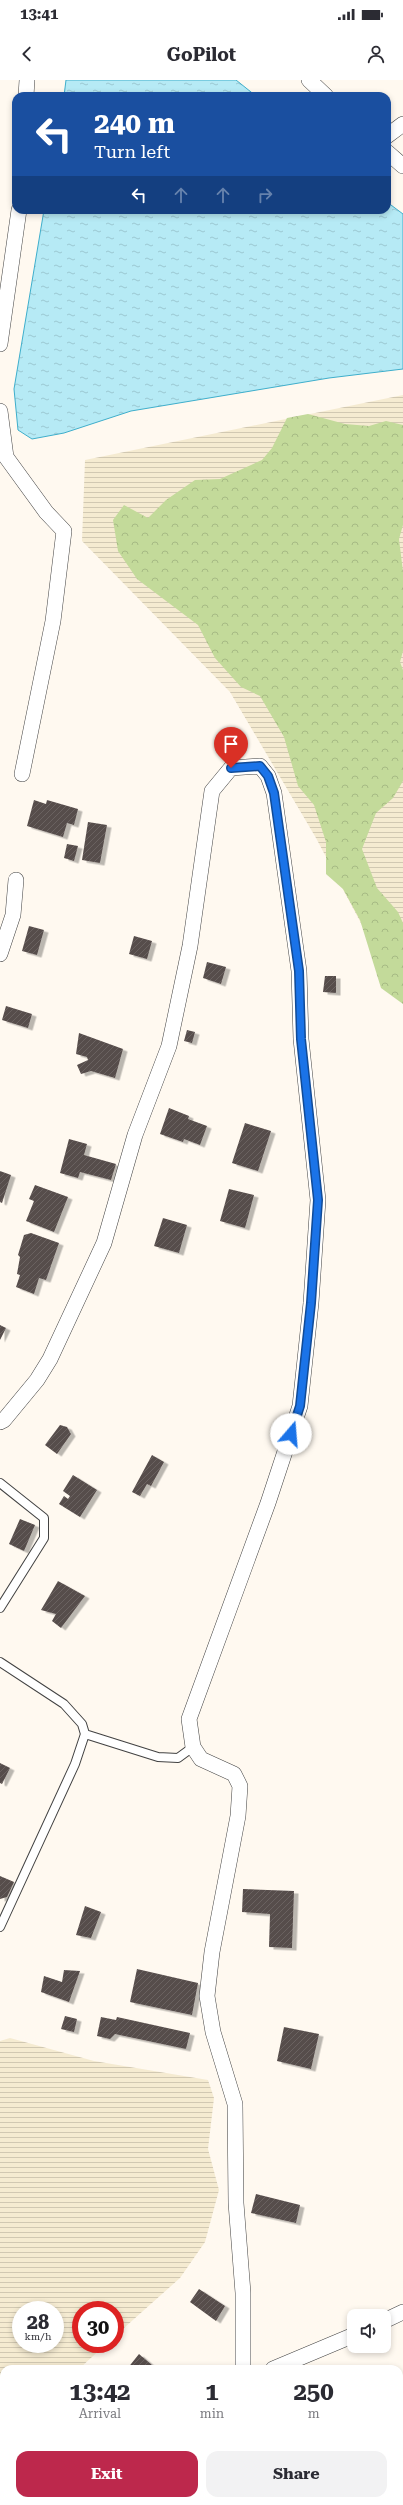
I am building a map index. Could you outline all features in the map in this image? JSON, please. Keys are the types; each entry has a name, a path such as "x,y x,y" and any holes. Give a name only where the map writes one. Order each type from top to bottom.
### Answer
{"street":[{"path":"26,92 27,80"},
{"path":"309,80 322,92"},
{"path":"391,133 403,124"},
{"path":"391,156 403,166"},
{"path":"0,344 18,214"},
{"path":"0,411 6,457 46,512 64,531 53,621 22,774"},
{"path":"0,1422 4,1420 37,1380 50,1359 104,1242 135,1135 169,1046 190,946 212,791 231,768 260,766 268,776 274,793 299,971 301,1039 318,1200 311,1303 300,1406 268,1503 189,1719 193,1747 201,1759 234,1774 240,1786 238,1816 212,1952 207,1996 213,2032 235,2104 236,2203 243,2293 243,2365"},
{"path":"0,954 13,915 16,880"},
{"path":"391,2318 403,2312"},
{"path":"283,2365 347,2338"}],"lane":[{"path":"0,1484 44,1518 44,1538 0,1608"},
{"path":"0,1662 64,1704 82,1724 85,1734 75,1764 0,1927"},
{"path":"85,1734 158,1757 178,1758 193,1747"}],"shaded area":[{"path":"403,395 403,1003 316,838 230,692 82,541 85,460"},
{"path":"10,2038 94,2061 208,2080 214,2098 208,2149 219,2190 205,2242 180,2278 124,2328 124,2301 72,2301 72,2353 96,2353 83,2365 0,2365 0,2041"}],"green space":[{"path":"308,414 345,424 369,426 386,421 403,425 403,525 399,539 403,572 403,651 400,662 403,670 403,781 393,798 376,813 362,849 377,888 398,912 403,923 403,1004 381,988 360,920 343,889 326,874 326,842 314,805 298,786 284,737 260,696 241,687 215,658 198,625 137,579 118,551 113,520 124,505 148,518 166,500 195,480 220,479 262,460 272,448 287,418"}],"water":[{"path":"66,80 236,80 251,92 64,92"},
{"path":"391,205 403,214 403,369 329,378 131,411 64,433 32,439 18,430 14,389 43,214 391,214"}],"building":[{"path":"34,800 46,804 47,800 78,809 74,825 67,823 63,837 27,826"},
{"path":"88,822 107,825 100,863 82,860"},
{"path":"67,844 78,846 74,861 64,858"},
{"path":"29,926 44,930 37,955 22,951"},
{"path":"134,936 152,941 147,959 129,954"},
{"path":"207,962 226,967 221,984 203,978"},
{"path":"325,976 336,976 336,993 323,992"},
{"path":"6,1006 32,1014 28,1028 2,1020"},
{"path":"187,1030 195,1032 192,1043 184,1041"},
{"path":"79,1033 123,1049 115,1078 91,1071 81,1074 77,1065 88,1060 87,1057 76,1054"},
{"path":"169,1108 189,1116 188,1119 207,1126 200,1145 184,1139 183,1142 160,1134"},
{"path":"245,1123 271,1131 258,1171 232,1163"},
{"path":"69,1139 87,1144 84,1155 116,1164 111,1180 80,1172 78,1178 60,1173"},
{"path":"0,1171 11,1175 2,1203 0,1202"},
{"path":"35,1185 68,1197 54,1232 26,1221 34,1201 29,1199"},
{"path":"229,1189 254,1195 245,1228 220,1221"},
{"path":"163,1218 187,1225 179,1253 154,1246"},
{"path":"31,1233 59,1243 46,1280 39,1278 34,1294 16,1287 20,1275 17,1274 20,1257 18,1255 24,1235"},
{"path":"0,1325 6,1328 0,1340"},
{"path":"60,1425 67,1427 71,1434 57,1454 45,1445"},
{"path":"152,1455 164,1462 151,1486 147,1484 140,1496 132,1492"},
{"path":"73,1475 97,1490 80,1517 59,1504 64,1496 68,1499 70,1496 63,1491"},
{"path":"20,1519 35,1525 24,1551 9,1544"},
{"path":"58,1581 85,1596 61,1628 52,1621 56,1614 41,1610"},
{"path":"0,1763 10,1768 2,1784 0,1783"},
{"path":"0,1876 14,1882 7,1897 0,1899"},
{"path":"243,1889 294,1891 292,1948 269,1947 270,1914 242,1912"},
{"path":"85,1906 101,1912 91,1938 76,1935"},
{"path":"137,1969 198,1983 192,2015 130,2002"},
{"path":"64,1970 80,1971 69,2002 41,1992 44,1976 62,1982"},
{"path":"65,2016 77,2019 74,2032 61,2029"},
{"path":"101,2017 116,2020 117,2017 190,2033 186,2049 115,2034 110,2039 97,2036"},
{"path":"284,2027 319,2034 311,2069 277,2061"},
{"path":"256,2194 300,2205 296,2223 251,2213"},
{"path":"199,2289 225,2306 216,2321 190,2302"},
{"path":"139,2354 152,2365 130,2365"}],"route":[{"path":"231,768 260,766 268,776 274,793 299,971 301,1039 318,1200 311,1303 300,1406 291,1434"}]}
